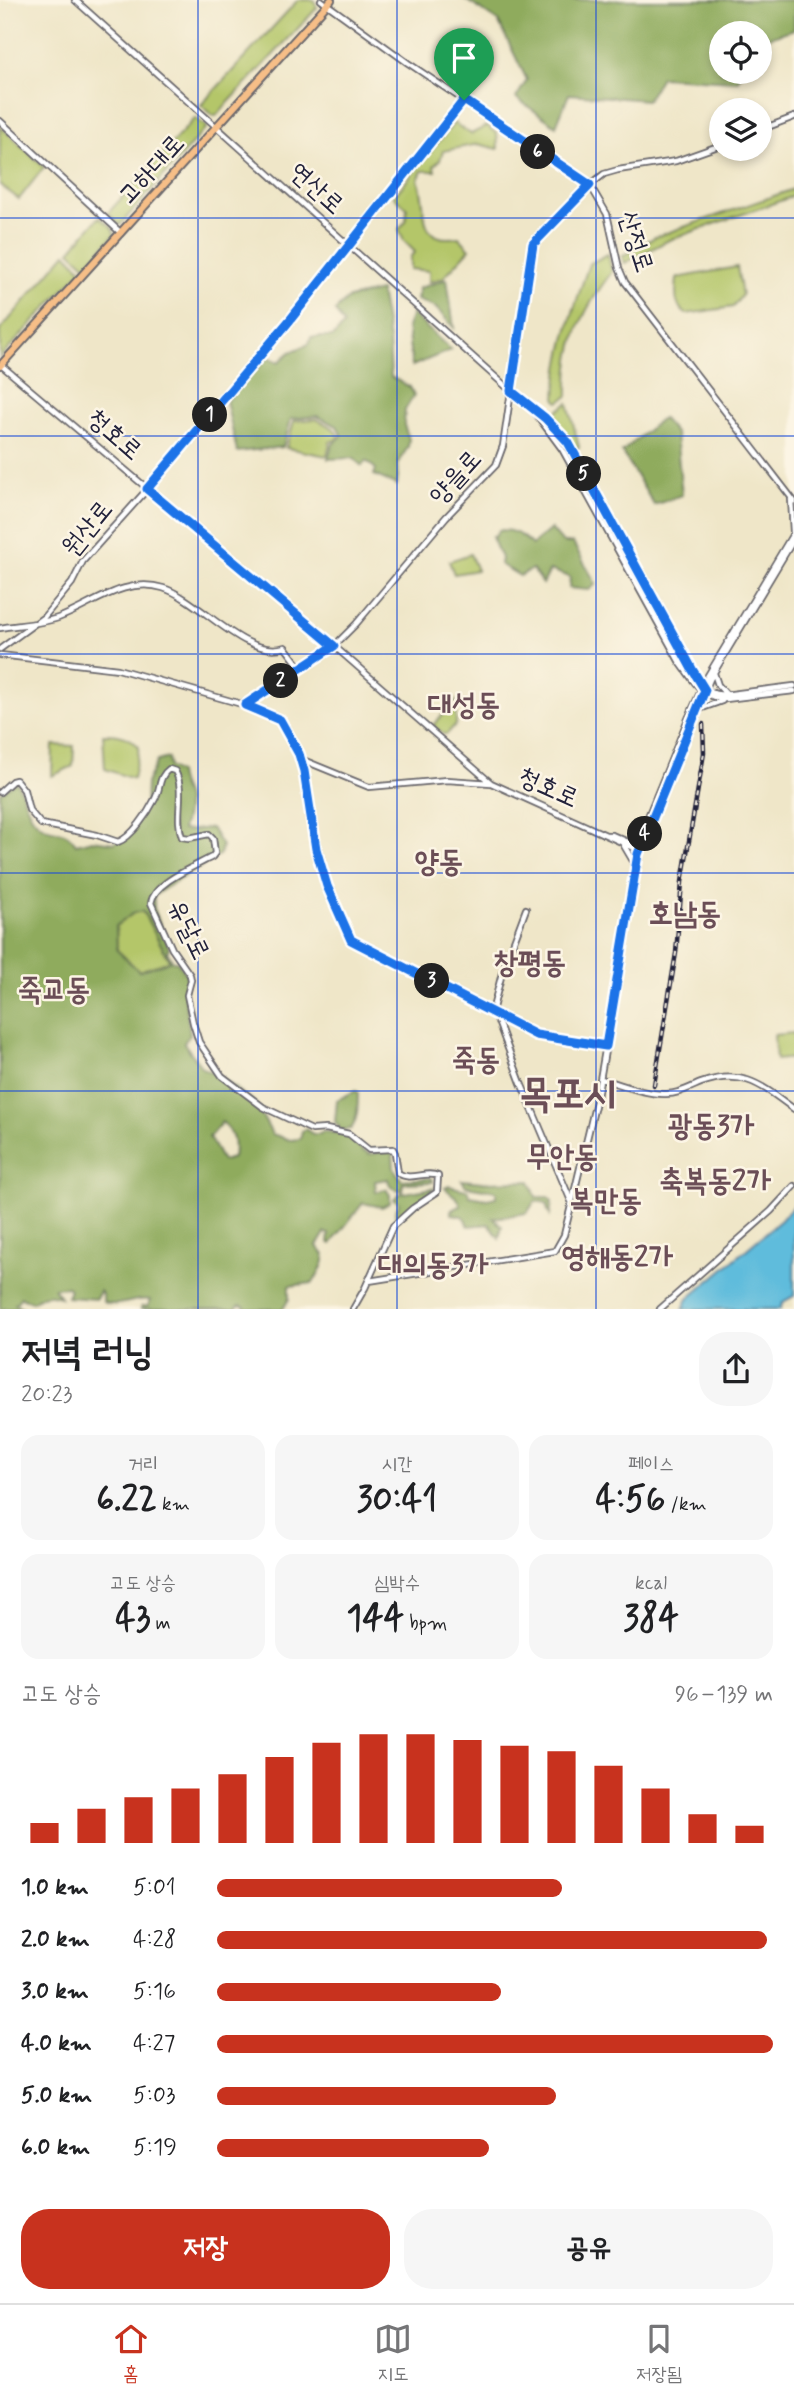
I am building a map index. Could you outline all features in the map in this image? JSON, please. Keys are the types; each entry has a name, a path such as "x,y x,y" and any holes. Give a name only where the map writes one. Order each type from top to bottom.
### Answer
{"main road":[{"name":"고하대로","path":"0,365 217,127 326,2"}],"street":[{"name":"연산로","path":"75,0 511,391 545,418 568,442 703,691"},
{"name":"산정로","path":"326,2 590,185 607,214 619,268 625,282 793,499"},
{"name":"원산로","path":"0,649 44,617 72,583 83,561 275,338 464,100"},
{"path":"772,125 794,117"},
{"path":"0,121 121,233"},
{"name":"양을로","path":"245,705 334,646 356,624 446,517 496,466 503,447 533,244 590,185 609,172 676,161 709,149"},
{"name":"청호로","path":"0,365 334,646 491,783 638,848"},
{"name":"연산로","path":"531,407 562,449 679,661 703,691"},
{"path":"368,1281 555,1251 564,1235 601,1079 639,836 712,673 793,537 793,499"},
{"path":"0,628 58,618 127,587 161,587 187,600 246,640 266,649 285,647 301,668"},
{"path":"0,655 118,669 245,705 280,720 302,760 316,849 331,897 351,940 536,1035 606,1046"},
{"path":"692,669 699,677 712,673"},
{"path":"712,673 721,691 734,694"},
{"path":"703,691 734,694 794,689"},
{"path":"703,691 715,699 728,699 794,689"},
{"path":"624,938 638,848 703,691"},
{"path":"696,710 728,699"},
{"path":"302,760 369,787 437,780 491,783"},
{"path":"470,780 474,776 471,765"},
{"name":"유달로","path":"0,792 16,780 24,790 29,810 41,824 118,842 128,836 155,799 164,773 169,769 175,771 179,780 180,834 185,839 209,834 214,838 215,853 166,883 156,892 152,903 172,949 190,975 187,995 199,1042 222,1076 263,1107 312,1130 327,1129 347,1133 370,1151 393,1149 398,1173 404,1177 433,1174 438,1176 437,1192 413,1208 393,1227 353,1309"},
{"path":"634,861 624,842 639,836"},
{"path":"526,909 502,973 495,1013 571,1202"},
{"path":"485,1008 495,1001"},
{"path":"601,1079 664,1095 718,1078 741,1077 766,1088 794,1109"},
{"path":"660,1309 771,1211 794,1186"}],"green space":[{"path":"298,0 314,0 317,8 216,116 212,115 201,105"},
{"path":"466,0 794,0 794,29 772,36 772,21 709,21 709,80 661,77 647,100 569,94 556,126 516,98 527,80 498,21"},
{"path":"195,118 207,127 120,225 108,213"},
{"path":"454,123 471,134 487,126 497,134 498,149 478,144 443,151 434,166 435,171 422,171 418,180 429,230 445,238 459,237 470,249 443,278 429,282 429,271 410,269 410,257 415,252 404,241 399,229 406,221 407,208 394,196"},
{"path":"0,126 44,167 19,199 0,185"},
{"path":"794,189 794,196 669,240 625,263 622,257 655,237"},
{"path":"99,217 111,226 114,235 86,266 70,251"},
{"path":"66,253 82,270 0,358 0,330"},
{"path":"608,254 612,272 592,301 578,330 570,361 568,396 559,402 556,400 559,365 589,264"},
{"path":"737,267 742,295 733,307 686,314 679,306 676,298 677,278"},
{"path":"447,279 454,328 436,308 417,300 419,288"},
{"path":"380,291 389,340 391,377 410,387 414,395 405,410 404,425 409,439 408,447 398,463 397,485 374,475 376,469 366,461 362,466 353,458 328,459 332,445 342,436 337,426 317,416 291,419 283,447 237,452 226,401 268,357 279,362 290,352 309,344 311,337 333,337 344,325 335,311 349,298"},
{"path":"412,314 451,350 412,366 407,327"},
{"path":"568,403 579,447 575,449 548,418"},
{"path":"662,418 676,434 682,495 654,505 622,452"},
{"path":"316,419 333,428 340,438 330,442 327,456 286,448 294,421"},
{"path":"551,529 563,543 573,543 596,584 589,590 569,588 570,577 550,570 543,584 532,569 520,576 500,564 501,558 492,537 494,538 499,530 517,533 532,545"},
{"path":"470,554 477,570 454,574 449,561"},
{"path":"456,701 456,724 447,734 443,734 433,725"},
{"path":"103,734 123,736 139,747 133,779 105,769"},
{"path":"53,745 74,746 73,766 52,776"},
{"path":"168,758 169,767 178,773 186,803 182,830 211,828 222,846 220,854 154,896 154,908 169,948 167,952 188,977 184,992 190,1034 184,1043 202,1068 218,1075 255,1103 272,1134 290,1140 300,1139 305,1129 313,1134 323,1131 348,1135 363,1151 370,1154 390,1151 393,1153 394,1169 402,1180 432,1178 433,1182 403,1183 403,1191 391,1186 388,1179 375,1181 376,1192 386,1189 390,1195 390,1203 382,1207 363,1203 331,1244 328,1242 329,1234 325,1233 317,1246 325,1258 319,1274 313,1283 289,1286 289,1299 283,1309 244,1309 245,1307 240,1305 235,1309 141,1309 142,1306 148,1306 150,1300 109,1304 103,1302 100,1291 96,1299 67,1297 70,1290 68,1287 54,1288 60,1297 46,1295 33,1302 21,1297 15,1304 24,1309 0,1309 0,793 17,783 29,812 37,822 47,829 68,835 76,844 92,840 114,843 125,837 145,808 146,783 157,761","holes":["135,912 143,912 170,961 139,971 117,950 116,926","222,1122 233,1138 234,1148 233,1158 222,1161 209,1137"]},
{"path":"135,912 143,912 170,961 139,971 117,950 116,925"},
{"path":"794,1033 794,1058 776,1060 774,1035"},
{"path":"358,1092 355,1121 351,1129 341,1130 335,1122 337,1100"},
{"path":"462,1180 530,1181 536,1197 548,1197 552,1201 550,1215 547,1203 535,1201 527,1213 493,1218 502,1226 499,1238 489,1224 468,1226 463,1217 451,1214 451,1210 461,1206 458,1199 445,1188 449,1186 467,1190 470,1196 487,1199 496,1197 496,1191 466,1186"},
{"path":"434,1188 397,1220 395,1214 399,1203 394,1199 399,1194"}],"water":[{"path":"794,1205 794,1296 783,1302 780,1309 683,1309 688,1299 781,1220"}],"railway":[{"path":"654,1085 676,953 682,882 704,753 703,724"}],"district":[{"name":"대성동","path":"464,705"},
{"name":"양동","path":"439,862"},
{"name":"호남동","path":"685,914"},
{"name":"창평동","path":"530,963"},
{"name":"죽교동","path":"54,990"},
{"name":"죽동","path":"476,1060"},
{"name":"목포시","path":"568,1095"},
{"name":"광동3가","path":"711,1126"},
{"name":"무안동","path":"562,1157"},
{"name":"축복동2가","path":"715,1181"},
{"name":"복만동","path":"606,1201"},
{"name":"영해동2가","path":"617,1257"},
{"name":"대의동3가","path":"433,1265"}],"route":[{"path":"464,100 590,185 533,244 511,391 534,408 568,442 705,690 638,854 606,1046 536,1035 351,940 327,886 316,849 302,760 280,720 245,705 334,646 147,489 290,320 464,100"}]}
